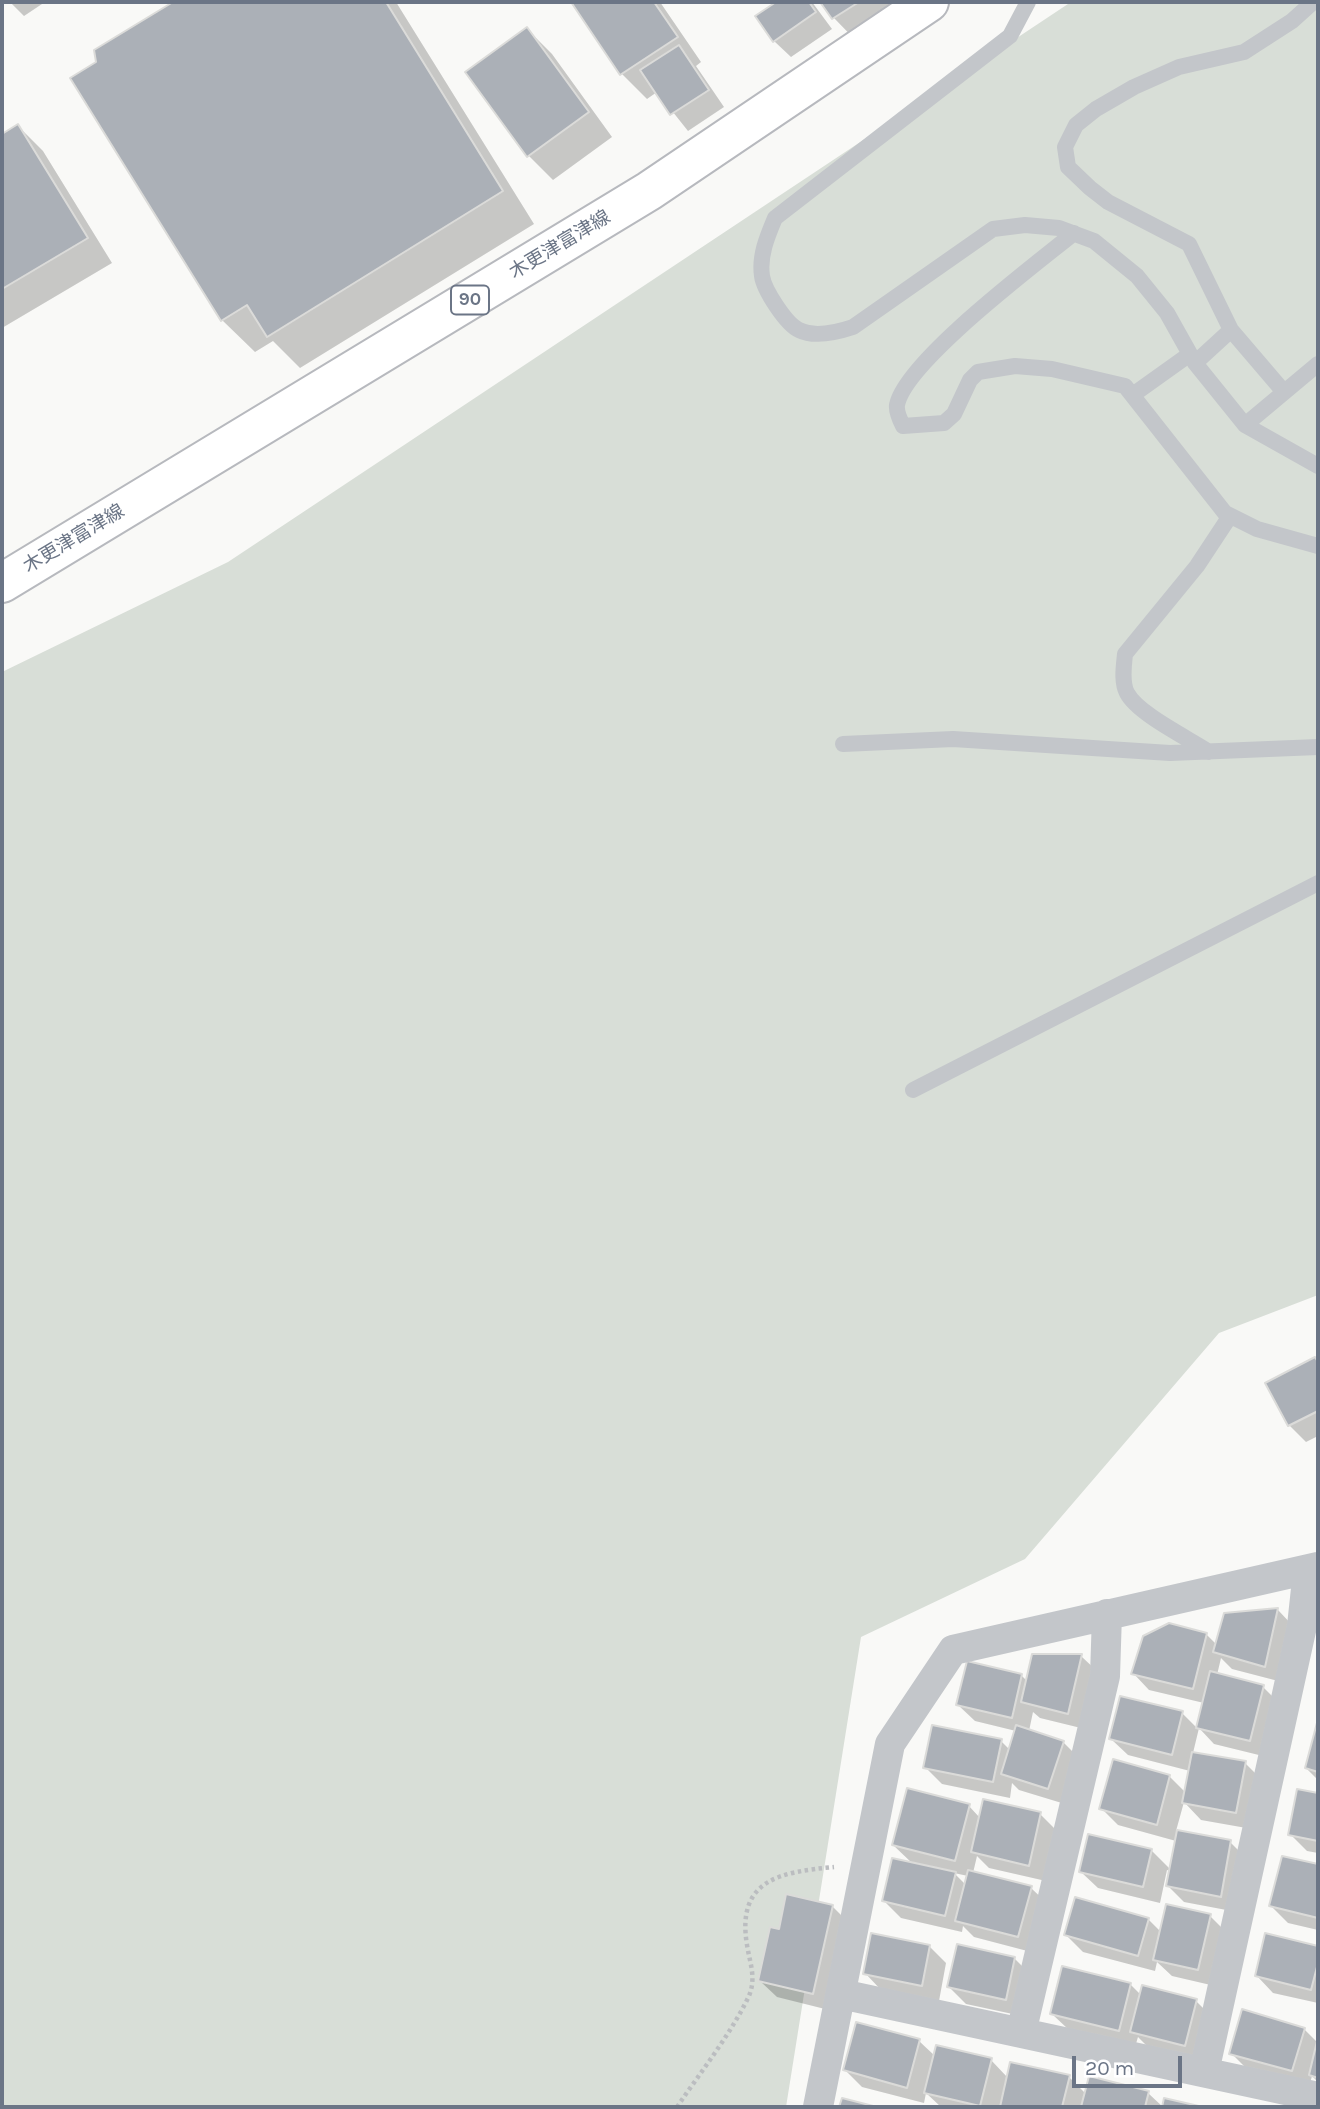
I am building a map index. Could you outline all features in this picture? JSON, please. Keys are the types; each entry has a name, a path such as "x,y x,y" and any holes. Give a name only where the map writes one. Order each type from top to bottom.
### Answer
{"main road":[{"name":"木更津富津線","path":"2,583 649,191 929,2"}],"street":[{"path":"818,2107 890,1744 953,1650 1313,1569 1204,2072"},
{"path":"1021,2033 1105,1676 1107,1614"},
{"path":"841,1994 1318,2096"}],"lane":[{"path":"1027,2 1010,36 775,218 764,245 762,277 776,307 799,330 831,334 853,327 993,229 1025,225 1059,228 1094,241 1137,276 1167,313 1193,359 1245,425 1318,466"},
{"path":"1284,392 1231,330 1197,253 1189,244 1108,202 1083,183 1068,167 1065,147 1076,125 1124,92 1179,67 1244,52 1292,21 1313,2"},
{"path":"1074,233 938,348 904,389 897,407 902,426 944,423 954,414 970,380 978,372 1015,366 1125,386 1134,394 1225,513 1257,529 1318,546"},
{"path":"1134,394 1193,359 1231,330"},
{"path":"1245,425 1318,364"},
{"path":"1209,752 1136,705 1126,691 1125,654 1197,566 1230,516"},
{"path":"843,744 953,739 1170,753 1318,747"},
{"path":"914,1090 1318,883"}],"path":[{"path":"677,2107 748,1998 753,1967 745,1924 748,1903 763,1884 788,1871 866,1865"}],"shaded area":[{"path":"1071,2 1318,2 1318,1295 1219,1333 1025,1559 861,1637 786,2107 2,2107 2,672 228,562"}],"building":[{"path":"173,2 386,2 503,191 267,337 247,305 221,321 70,78 96,62 94,50"},
{"path":"571,2 654,2 678,37 620,75"},
{"path":"776,2 809,2 816,12 773,42 755,16"},
{"path":"820,2 859,2 832,19"},
{"path":"527,27 589,112 527,157 465,72"},
{"path":"679,45 709,90 670,115 640,70"},
{"path":"18,124 88,238 2,289 2,134"},
{"path":"1315,1357 1318,1362 1318,1411 1288,1426 1265,1383"},
{"path":"1278,1608 1265,1667 1213,1652 1224,1613"},
{"path":"1169,1623 1207,1633 1193,1689 1131,1674 1143,1636"},
{"path":"1032,1654 1082,1654 1068,1714 1021,1702"},
{"path":"967,1661 1022,1674 1012,1718 956,1705"},
{"path":"1210,1671 1264,1685 1250,1741 1196,1728"},
{"path":"1120,1696 1183,1711 1172,1755 1109,1739"},
{"path":"1318,1719 1318,1772 1305,1768"},
{"path":"932,1725 1002,1739 993,1782 923,1768"},
{"path":"1016,1725 1064,1741 1048,1789 1001,1774"},
{"path":"1192,1752 1246,1761 1236,1813 1182,1803"},
{"path":"1113,1759 1170,1775 1157,1825 1099,1809"},
{"path":"907,1788 970,1804 955,1861 892,1845"},
{"path":"1297,1789 1318,1793 1318,1841 1288,1835"},
{"path":"983,1799 1041,1812 1029,1866 971,1852"},
{"path":"1177,1830 1231,1840 1221,1897 1166,1886"},
{"path":"1088,1834 1152,1849 1143,1887 1079,1872"},
{"path":"1282,1856 1318,1864 1318,1918 1269,1906"},
{"path":"892,1858 956,1872 945,1916 882,1901"},
{"path":"968,1870 1032,1886 1018,1937 955,1921"},
{"path":"786,1894 833,1905 813,1994 758,1981 770,1927 779,1929"},
{"path":"1075,1897 1149,1918 1138,1956 1064,1935"},
{"path":"1166,1904 1211,1914 1198,1970 1153,1960"},
{"path":"871,1933 930,1945 922,1986 863,1974"},
{"path":"1265,1933 1318,1946 1318,1963 1311,1990 1255,1976"},
{"path":"957,1944 1015,1957 1006,2000 947,1987"},
{"path":"1062,1966 1131,1983 1119,2031 1050,2014"},
{"path":"1142,1985 1197,1999 1185,2046 1130,2032"},
{"path":"1242,2009 1305,2028 1292,2071 1229,2054"},
{"path":"856,2022 920,2039 907,2088 843,2070"},
{"path":"1318,2037 1318,2078 1309,2075"},
{"path":"936,2045 992,2058 980,2106 924,2093"},
{"path":"1010,2062 1070,2075 1062,2107 1000,2107"},
{"path":"1089,2076 1149,2091 1145,2107 1081,2107"},
{"path":"842,2098 877,2107 839,2107"},
{"path":"1164,2098 1203,2107 1162,2107"}]}
